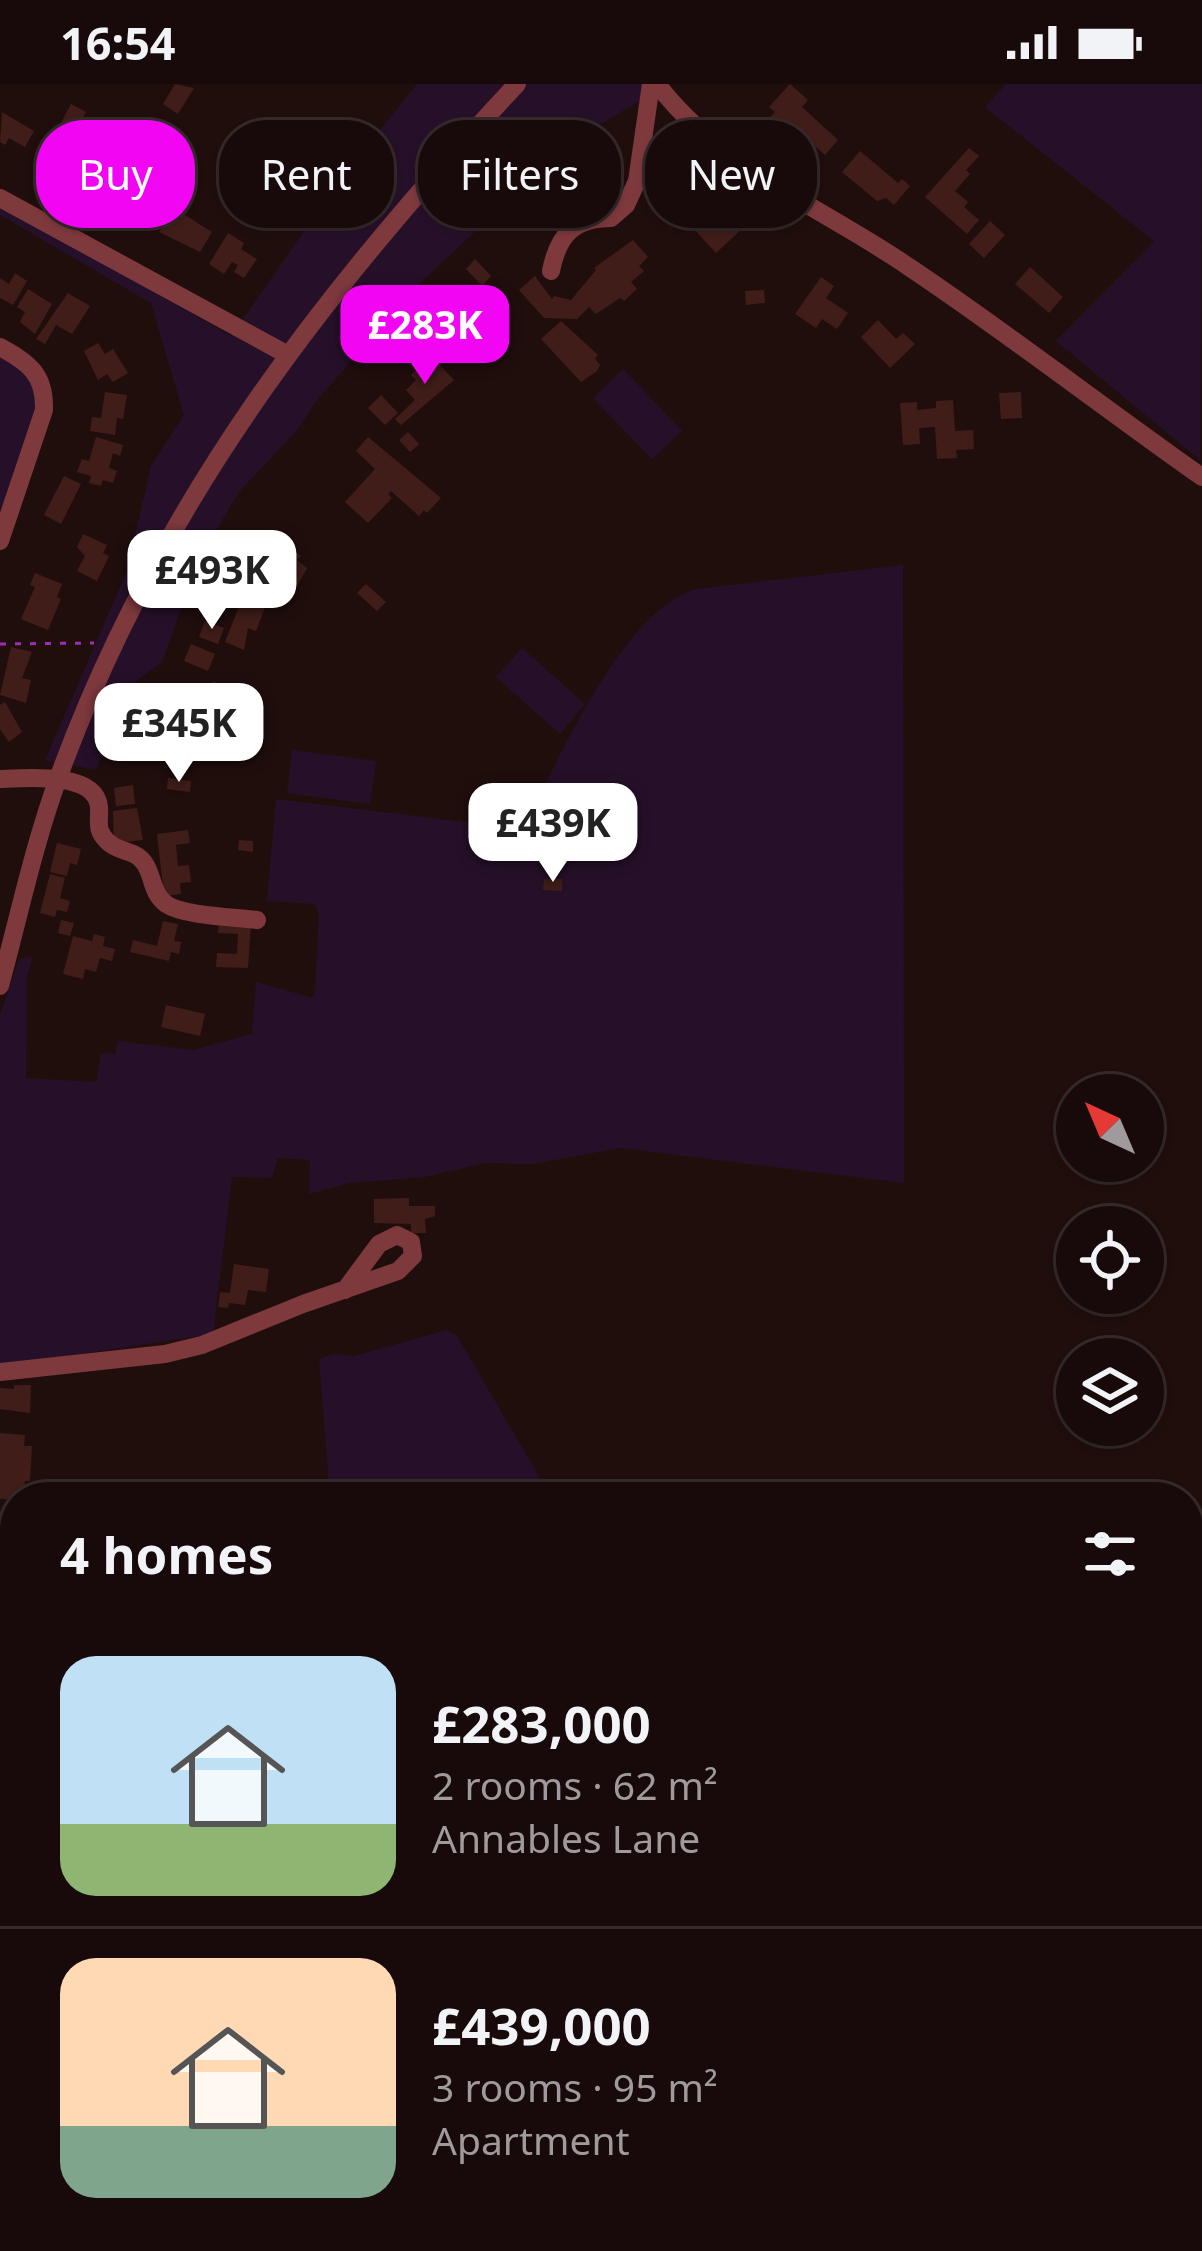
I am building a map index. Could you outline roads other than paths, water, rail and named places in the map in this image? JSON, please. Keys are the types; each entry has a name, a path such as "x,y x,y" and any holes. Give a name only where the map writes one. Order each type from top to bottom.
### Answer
{"street":[{"path":"0,986 59,776 114,643 195,488 357,262 517,84"},
{"path":"551,271 560,241 569,230 589,219 611,218 631,196 654,84"},
{"path":"654,84 676,109 776,188 904,263 1202,477"},
{"path":"0,198 288,355"},
{"path":"0,346 29,363 43,381 45,394 44,410 0,542"},
{"path":"0,779 59,776 95,796 102,836 112,847 141,858 151,887 170,907 257,920"},
{"path":"0,1372 166,1354 241,1332 345,1290"}]}
